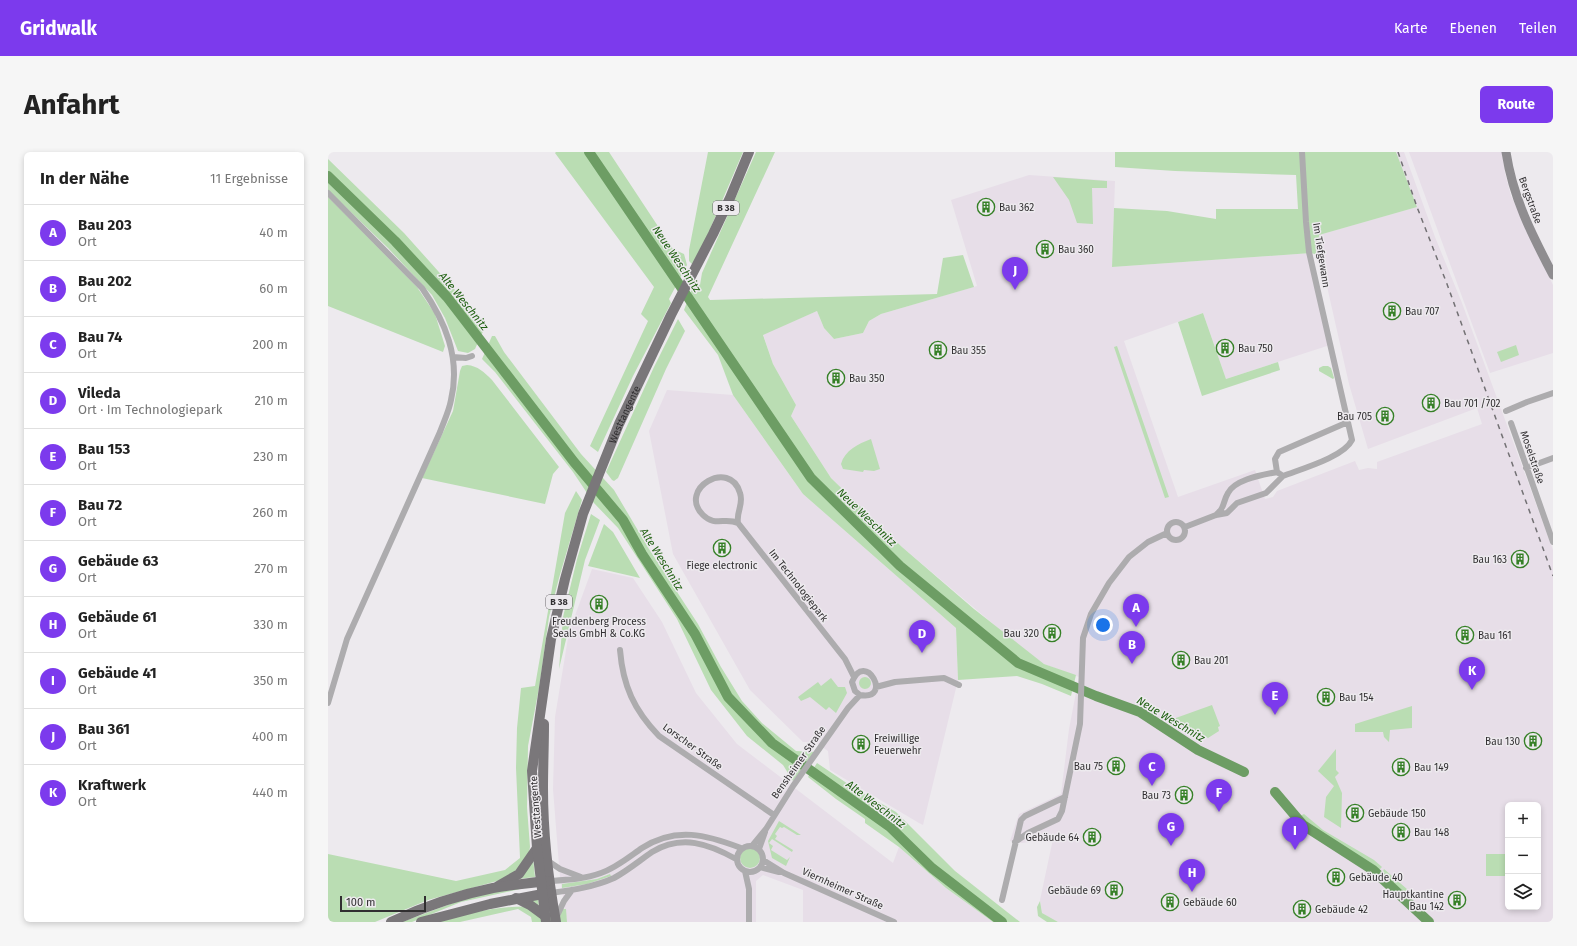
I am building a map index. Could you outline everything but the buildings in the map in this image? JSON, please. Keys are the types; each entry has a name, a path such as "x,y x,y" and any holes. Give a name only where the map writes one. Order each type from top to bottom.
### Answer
{"main road":[{"name":"Westtangente","path":"551,920 545,882 537,848 532,771 555,618 583,514 605,458 630,400 730,198 749,152"},
{"name":"Bergstraße","path":"1506,152 1510,175 1520,210 1553,275"},
{"name":"Westtangente","path":"544,692 543,788 548,861 545,882"},
{"path":"495,888 519,874 537,848"},
{"path":"391,922 439,903 495,888 545,882"},
{"path":"421,922 516,898 547,894"},
{"path":"516,898 530,905 551,920"}],"street":[{"name":"Im Tiefgewann","path":"1283,476 1335,455 1349,446 1352,440 1309,252 1302,152"},
{"path":"328,193 422,288 435,306 444,324 451,345 454,381 451,400 440,432 347,639 328,703"},
{"path":"453,357 466,358 472,356"},
{"path":"1506,411 1553,393"},
{"path":"1185,527 1216,515 1227,513 1237,503 1266,493 1278,483 1283,476 1277,472 1275,459 1278,452 1348,422"},
{"name":"Moselstraße","path":"1511,423 1553,542"},
{"path":"1526,468 1553,458"},
{"path":"1216,515 1225,504 1229,490 1236,484 1277,472"},
{"path":"719,477 728,479 736,484 741,498 737,515 738,523 730,520 715,521 703,515 698,507 697,498 699,490 705,482 719,477"},
{"path":"1546,524 1553,521"},
{"path":"1178,522 1185,527 1185,534 1179,541 1171,539 1167,533 1168,527 1172,523 1178,522"},
{"name":"Im Technologiepark","path":"738,523 845,659 860,673"},
{"path":"1015,842 1028,833 1058,819 1062,811 1080,724 1082,656 1084,638 1091,614 1111,580 1129,557 1148,542 1167,533"},
{"name":"Lorscher Straße","path":"620,650 628,690 636,707 646,722 659,736 774,815"},
{"name":"Im Technologiepark","path":"845,659 854,677"},
{"path":"854,677 860,673 867,672 874,676 876,680 876,687 895,682 944,678 959,685"},
{"name":"Bensheimer Straße","path":"848,708 854,691 852,687 854,677"},
{"path":"876,680 895,682"},
{"name":"Bensheimer Straße","path":"752,846 766,829 774,815 848,708 860,695 864,696 872,693 876,687"},
{"path":"854,691 860,695"},
{"path":"1002,900 1022,818 1065,797"},
{"name":"Bensheimer Straße","path":"759,849 766,829"},
{"path":"545,882 583,878 600,874 611,869 654,842 672,836 686,834 703,836 741,848 752,846 759,849 763,856 760,868 753,872 745,872"},
{"path":"547,894 592,886 614,878 654,851 668,845 693,842 721,850 736,859"},
{"path":"741,848 738,851 736,859 739,867 745,872 749,889 749,922"},
{"name":"Viernheimer Straße","path":"763,860 784,873 894,922"},
{"path":"548,861 560,869 583,878"},
{"name":"Viernheimer Straße","path":"760,868 784,873"},
{"path":"749,889 753,872"},
{"path":"551,920 572,890"}],"shaded area":[{"path":"1396,152 1404,152 1435,237 1462,303 1553,550 1553,922 1058,922 1042,913 1040,900 1053,839 1022,843 1010,841 1019,814 1061,794 1069,729 1079,677 1044,664 1017,644 902,547 831,478 791,416 796,405 773,364 763,334 817,311 824,328 834,339 863,333 869,321 881,314 977,286 951,200 1029,175 1115,181 1112,267 1311,253 1330,345 1226,379 1203,313 1124,341 1178,497 1255,470 1265,499 1273,497 1277,491 1355,461 1359,470 1368,468 1377,469 1377,462 1482,424 1477,408 1368,449 1349,384 1324,273 1319,235 1417,207"},
{"path":"1409,152 1502,152 1505,173 1511,196 1553,285 1553,353 1490,373"},
{"path":"667,390 733,395 803,494 956,628 958,680 923,825 830,770 828,751 815,742 803,742 750,690 673,554 649,431"},
{"path":"592,569 633,578 662,622 696,693 737,744 893,863 899,847 946,888 993,922 803,922 803,890 763,875 756,881 756,922 567,922 560,878 553,789 555,717 569,632"}],"green space":[{"path":"609,152 673,249 684,254 687,265 669,299 671,303 633,376 598,452 590,446 648,321 641,314 654,287 555,153"},
{"path":"708,152 743,152 701,250 692,264 689,261 689,250"},
{"path":"756,152 775,152 708,297 710,300 937,294 943,258 963,255 974,287 881,314 869,321 863,333 834,339 824,328 817,311 763,335 773,364 796,405 791,416 831,478 902,547 974,609 1044,664 1076,675 1071,696 1017,676 958,680 956,628 803,494 733,395 718,355 684,310 695,281 700,285 702,273"},
{"path":"1115,152 1396,152 1417,207 1319,235 1318,255 1311,253 1112,267 1114,208 1167,211 1216,219 1216,209 1298,209 1296,175 1175,171 1115,167"},
{"path":"328,159 404,233 475,314 485,323 485,327 475,349 468,353 458,351 445,318 432,295 388,248 328,190"},
{"path":"1053,177 1107,181 1107,188 1092,188 1093,224 1077,223 1069,200"},
{"path":"328,197 417,287 435,314 445,346 443,352 328,306"},
{"path":"1203,313 1226,379 1278,362 1280,370 1202,396 1178,322"},
{"path":"678,319 685,331 666,369 618,478 614,481 606,472 654,367"},
{"path":"492,336 495,336 504,352 581,454 614,490 649,549 698,624 721,667 742,701 762,723 796,751 816,752 793,781 783,765 747,736 711,690 677,619 618,528 593,502 573,472 495,372 482,359"},
{"path":"1516,345 1519,355 1501,362 1497,352"},
{"path":"1117,346 1169,497 1165,498 1114,347"},
{"path":"467,365 478,368 492,380 559,467 553,474 545,504 422,478 453,411 460,371 462,366"},
{"path":"1328,366 1331,368 1333,379 1319,371 1319,368"},
{"path":"871,439 880,469 874,471 864,470 863,472 843,469 841,464 849,451 857,445"},
{"path":"576,491 582,500 549,617 539,688 528,746 527,807 530,847 528,858 508,878 428,900 375,922 328,922 328,854 456,881 505,870 520,858 516,768 517,728 521,688 535,686 565,513"},
{"path":"591,514 600,520 585,560 559,669 563,617 577,559"},
{"path":"604,524 613,532 640,578 588,566"},
{"path":"865,677 869,679 871,683 869,687 865,689 861,687 859,683 861,679"},
{"path":"831,678 838,687 845,687 847,693 836,713 829,707 826,710 810,697 801,701 798,697 818,682 821,686"},
{"path":"1212,705 1220,726 1218,727 1219,731 1208,738 1173,719"},
{"path":"1412,706 1412,728 1390,730 1389,742 1384,737 1383,732 1355,732 1355,724"},
{"path":"1336,749 1336,770 1339,773 1335,777 1342,793 1341,828 1324,817 1326,797 1334,786 1318,771"},
{"path":"817,763 854,788 896,812 955,871 1020,922 993,922 946,888 899,847 865,823 865,819 808,777"},
{"path":"1304,814 1323,830 1374,860 1382,867 1378,871 1320,833 1300,816"},
{"path":"779,821 801,835 797,835 784,827 780,827 775,834 777,836 775,839 793,850 792,852 772,839 769,843 773,846 771,850 787,860 790,857 786,866 772,858 768,841"},
{"path":"750,848 757,851 760,858 757,865 750,868 743,865 740,858 743,851"},
{"path":"1486,854 1505,854 1505,876 1486,876"},
{"path":"533,858 535,877 518,879"},
{"path":"1384,869 1415,896 1412,899 1382,873"},
{"path":"610,874 611,876 587,884 562,888 562,884 597,879"},
{"path":"529,887 461,902 412,922 402,922 461,900 493,892"},
{"path":"538,899 539,907 566,909 567,922 532,922 531,917 518,909 460,922 433,922 498,908 524,906 538,907 528,901"},
{"path":"1040,901 1042,913 1058,922 1047,922 1038,916 1037,907"}],"waterway":[{"name":"Neue Weschnitz","path":"589,152 811,478 900,566 1018,663 1096,696 1140,712 1198,750 1244,772"},
{"name":"Alte Weschnitz","path":"328,176 395,241 447,297 574,462 623,520 642,554 695,634 728,697 772,743 890,827 932,868 1002,922"},
{"name":"Neue Weschnitz","path":"1275,792 1303,825 1373,870 1429,922"}],"railway":[{"path":"1398,152 1553,576"}],"place":[{"name":"Bau 362","path":"986,207"},
{"name":"Bau 360","path":"1045,249"},
{"name":"Bau 361","path":"1015,290"},
{"name":"Bau 707","path":"1392,311"},
{"name":"Bau 750","path":"1225,348"},
{"name":"Bau 355","path":"938,350"},
{"name":"Bau 350","path":"836,378"},
{"name":"Bau 701 /702","path":"1431,403"},
{"name":"Bau 705","path":"1385,416"},
{"name":"Fiege electronic","path":"722,548"},
{"name":"Bau 163","path":"1520,559"},
{"name":"Freudenberg Process Seals GmbH & Co.KG","path":"599,604"},
{"name":"Bau 203","path":"1136,627"},
{"name":"Bau 320","path":"1052,633"},
{"name":"Bau 161","path":"1465,635"},
{"name":"Vileda","path":"922,653"},
{"name":"Bau 201","path":"1181,660"},
{"name":"Bau 202","path":"1132,664"},
{"name":"Kraftwerk","path":"1472,690"},
{"name":"Bau 154","path":"1326,697"},
{"name":"Bau 153","path":"1275,715"},
{"name":"Bau 130","path":"1533,741"},
{"name":"Freiwillige Feuerwehr","path":"861,744"},
{"name":"Bau 75","path":"1116,766"},
{"name":"Bau 149","path":"1401,767"},
{"name":"Bau 74","path":"1152,786"},
{"name":"Bau 73","path":"1184,795"},
{"name":"Bau 72","path":"1219,812"},
{"name":"Gebäude 150","path":"1355,813"},
{"name":"Bau 148","path":"1401,832"},
{"name":"Gebäude 64","path":"1092,837"},
{"name":"Gebäude 63","path":"1171,846"},
{"name":"Gebäude 41","path":"1295,850"},
{"name":"Gebäude 40","path":"1336,877"},
{"name":"Gebäude 69","path":"1114,890"},
{"name":"Gebäude 61","path":"1192,892"},
{"name":"Hauptkantine Bau 142","path":"1457,900"},
{"name":"Gebäude 60","path":"1170,902"},
{"name":"Gebäude 42","path":"1302,909"}]}
